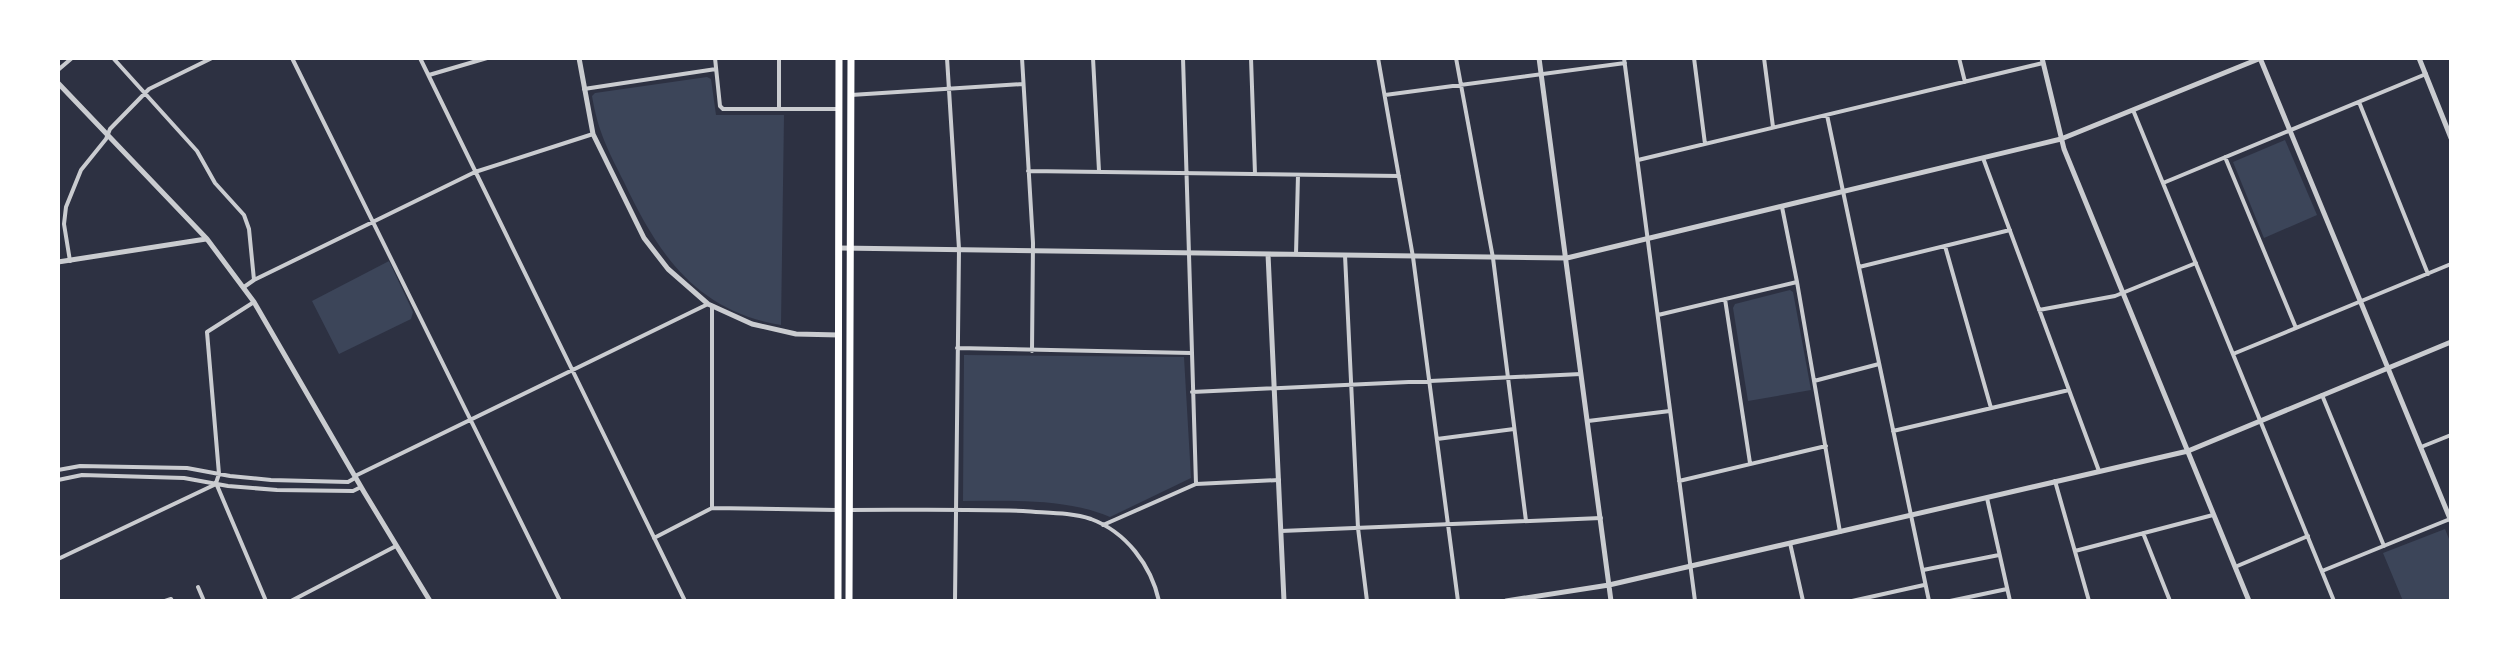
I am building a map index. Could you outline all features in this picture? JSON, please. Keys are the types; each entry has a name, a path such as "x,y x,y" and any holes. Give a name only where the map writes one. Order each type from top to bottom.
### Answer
{"main road":[{"path":"838,601 839,58"},
{"path":"849,601 851,58"}],"street":[{"path":"58,70 72,58"},
{"path":"113,58 197,151 215,183 244,215 249,229 254,280"},
{"path":"70,261 64,224 66,207 81,170 145,93 212,58"},
{"path":"292,58 560,601"},
{"path":"420,58 685,601"},
{"path":"429,75 487,58"},
{"path":"579,58 593,134 656,256 679,281 710,305 772,329 839,335"},
{"path":"715,58 720,106 723,109 839,109"},
{"path":"779,58 779,109"},
{"path":"947,58 959,249 955,601"},
{"path":"1022,58 1032,250 1032,351"},
{"path":"1093,58 1099,172"},
{"path":"1183,58 1196,484"},
{"path":"1251,58 1255,174"},
{"path":"1378,58 1413,257 1458,601"},
{"path":"1456,58 1493,258 1526,521"},
{"path":"1539,58 1611,601"},
{"path":"1694,58 1705,144"},
{"path":"1764,58 1773,128"},
{"path":"1959,58 1965,82"},
{"path":"839,248 1567,258 2061,139 2260,58 2451,520 2322,571"},
{"path":"2419,58 2451,138"},
{"path":"1385,95 1542,76 1624,61 1695,601"},
{"path":"1638,160 2042,61 2061,139 2249,601"},
{"path":"584,89 716,69"},
{"path":"2163,183 2426,74"},
{"path":"58,83 207,239 254,302 430,601"},
{"path":"851,95 1023,84"},
{"path":"2359,102 2428,274"},
{"path":"2133,110 2334,601"},
{"path":"1827,115 1929,601"},
{"path":"242,289 254,280 475,172 593,134"},
{"path":"2225,157 2296,328"},
{"path":"1983,158 2099,471"},
{"path":"1028,171 1399,176"},
{"path":"1296,254 1298,175"},
{"path":"1782,207 1840,532"},
{"path":"1859,267 2010,230"},
{"path":"58,262 207,239"},
{"path":"1945,246 1991,408"},
{"path":"1268,254 1284,601"},
{"path":"1345,255 1358,528 1367,601"},
{"path":"2039,310 2124,293 2196,263"},
{"path":"2233,354 2451,264"},
{"path":"1658,315 1797,282"},
{"path":"1725,299 1750,463"},
{"path":"254,302 207,332 219,474 216,483 266,601"},
{"path":"58,470 80,466 187,468 271,480 348,482 710,305"},
{"path":"710,305 712,508"},
{"path":"1506,601 1536,599 1609,585 2188,451 2451,342"},
{"path":"957,348 1191,353"},
{"path":"1814,381 1879,364"},
{"path":"1192,392 1582,374"},
{"path":"1893,431 2069,390"},
{"path":"2322,395 2384,546"},
{"path":"1588,421 1670,411"},
{"path":"1437,439 1515,429"},
{"path":"2421,447 2451,435"},
{"path":"1679,481 1826,446"},
{"path":"58,480 82,475 184,478 277,490 353,491 361,487"},
{"path":"1103,525 1196,484 1279,480"},
{"path":"2055,481 2089,601"},
{"path":"58,559 216,483"},
{"path":"1986,497 2010,601"},
{"path":"654,538 712,508 837,510"},
{"path":"850,510 957,509 1068,515 1089,519 1103,525 1138,554 1155,585 1159,601"},
{"path":"2075,551 2213,515"},
{"path":"1281,531 1601,518"},
{"path":"2143,533 2170,601"},
{"path":"2235,567 2308,536"},
{"path":"1790,543 1803,601"},
{"path":"291,601 396,546"},
{"path":"1922,570 1999,555"},
{"path":"1853,601 1925,584"},
{"path":"198,587 204,601"},
{"path":"1950,601 2007,589"},
{"path":"165,601 172,601"}],"shaded area":[{"path":"707,77 711,79 716,115 784,115 781,325 751,318 725,307 683,275 666,255 637,208 608,150 597,120 592,96 595,93"},
{"path":"2285,140 2317,215 2264,238 2233,162"},
{"path":"389,261 413,312 411,319 339,354 312,301"},
{"path":"1790,290 1793,292 1811,390 1748,401 1733,308 1735,304"},
{"path":"964,355 1184,357 1191,478 1110,517 1057,504 963,501"},
{"path":"2445,529 2451,544 2451,601 2403,601 2383,553"}]}
